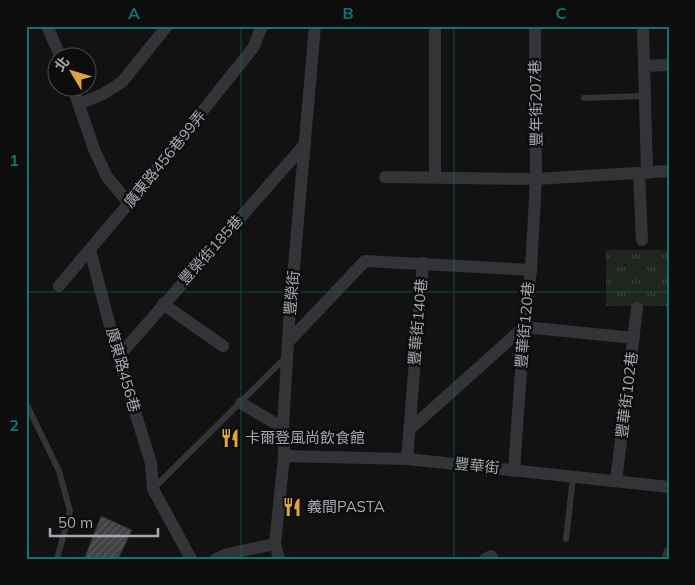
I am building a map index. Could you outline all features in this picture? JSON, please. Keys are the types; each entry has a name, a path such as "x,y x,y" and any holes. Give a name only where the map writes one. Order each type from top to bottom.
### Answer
{"street":[{"path":"47,26 57,48"},
{"path":"79,104 103,94 122,82 167,26"},
{"name":"廣東路456巷99弄","path":"59,286 129,203 253,48 262,26"},
{"name":"豐榮街","path":"278,559 275,544 284,456 283,428 289,323 315,26"},
{"path":"435,26 435,177"},
{"name":"豐年街207巷","path":"535,26 536,179"},
{"path":"642,240 643,26"},
{"path":"644,66 669,65"},
{"path":"77,98 94,149 107,177 129,203"},
{"name":"豐榮街185巷","path":"118,357 305,144"},
{"path":"385,177 536,179 669,171"},
{"name":"豐華街120巷","path":"514,471 536,179"},
{"name":"廣東路456巷","path":"90,250 118,357 151,463 153,489 191,559"},
{"name":"豐華街140巷","path":"289,341 365,261 423,263 407,459"},
{"path":"423,263 530,270"},
{"path":"163,304 223,346"},
{"name":"豐華街102巷","path":"616,481 637,308"},
{"path":"410,429 524,327 634,338"},
{"path":"241,403 283,428"},
{"name":"豐華街","path":"284,456 407,459 669,487"},
{"path":"216,559 227,554 275,544"},
{"path":"668,559 669,553"},
{"path":"485,559 492,556 493,559"}],"lane":[{"path":"584,98 644,96"},
{"path":"153,489 287,356"},
{"path":"26,403 59,471 70,510 57,559"},
{"path":"566,539 573,477"}],"green space":[{"path":"606,250 669,250 669,306 606,306"}],"building":[{"path":"101,516 132,530 118,559 84,559"}],"place":[{"name":"卡爾登風尚飲食館","path":"230,438"},
{"name":"義間PASTA","path":"292,507"}]}
